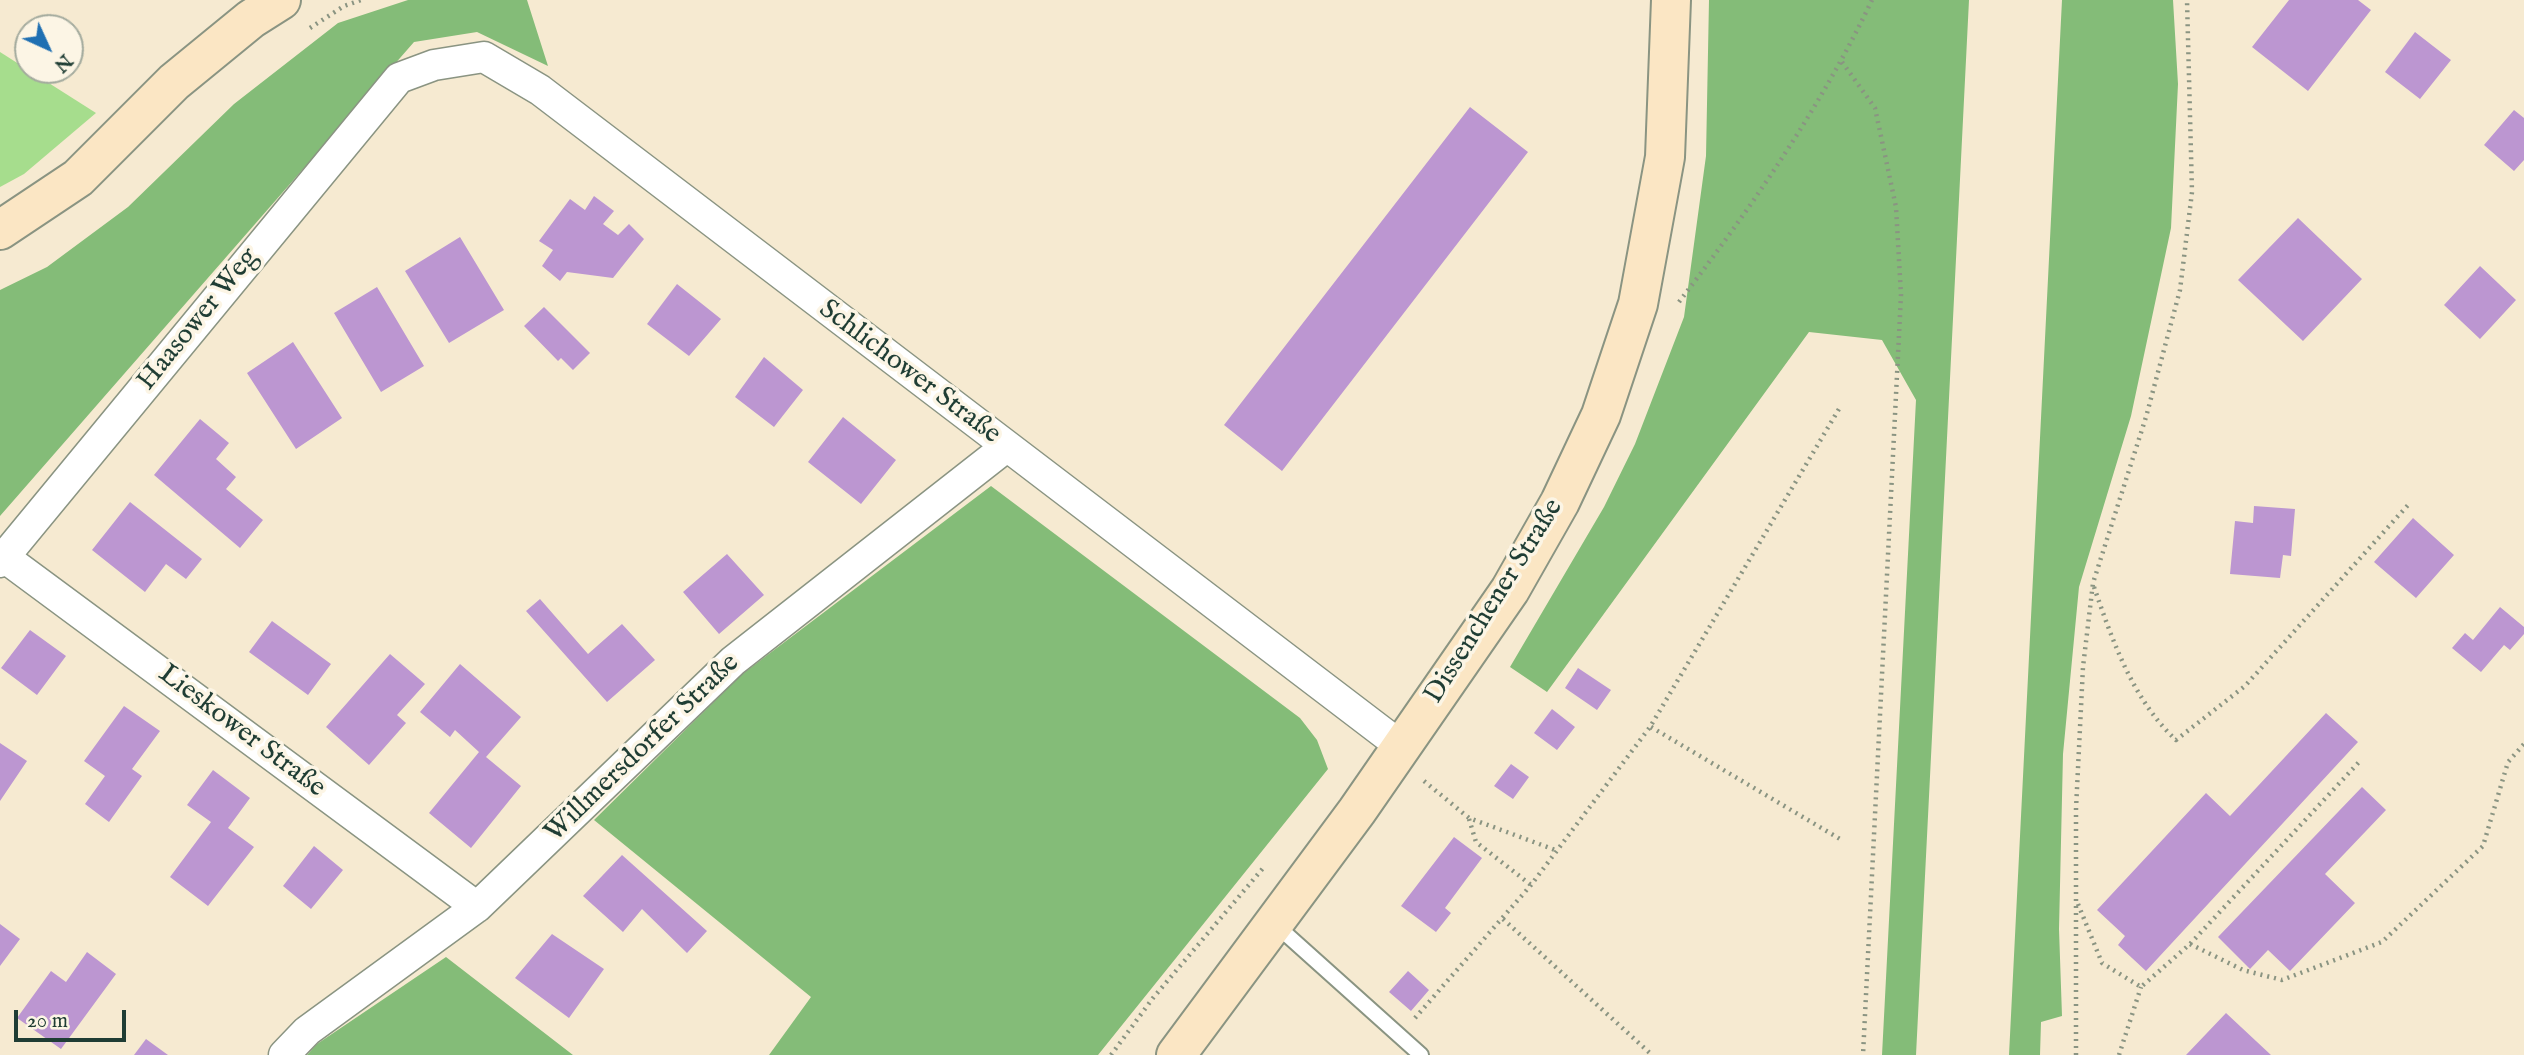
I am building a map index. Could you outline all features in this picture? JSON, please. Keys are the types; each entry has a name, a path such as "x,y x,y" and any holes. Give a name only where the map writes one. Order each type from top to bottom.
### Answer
{"main road":[{"path":"0,230 78,178 174,82 251,19 281,0"},
{"name":"Dissenchener Straße","path":"1176,1055 1402,747 1510,590 1560,502 1601,415 1638,304 1665,157 1671,0"}],"street":[{"name":"Schlichower Straße","path":"399,78 434,65 484,57 540,90 1402,747"},
{"name":"Haasower Weg","path":"2,559 399,78"},
{"name":"Willmersdorfer Straße","path":"284,1055 307,1031 477,907 733,661 1006,447"},
{"name":"Lieskower Straße","path":"2,559 477,907"}],"lane":[{"path":"1274,923 1421,1055"}],"path":[{"path":"1679,303 1721,247 1842,62 1872,0"},
{"path":"2076,1055 2076,809 2083,667 2093,583 2146,417 2180,290 2192,192 2187,0"},
{"path":"1842,62 1875,108 1896,207 1900,295 1863,1055"},
{"path":"1399,1035 1503,919 1558,852 1650,727 1839,409"},
{"path":"2093,583 2116,652 2158,723 2176,740 2245,686 2407,505"},
{"path":"1650,727 1840,839"},
{"path":"2190,944 2243,970 2282,980 2382,942 2483,846 2508,762 2524,744"},
{"path":"2119,1055 2141,987 2190,944 2360,761"},
{"path":"1423,780 1469,818 1558,852"},
{"path":"1469,818 1476,842 1531,885"},
{"path":"1111,1055 1153,998 1268,863"},
{"path":"2076,900 2102,963 2141,987"},
{"path":"1503,919 1652,1055"}],"green space":[{"path":"408,0 527,0 548,66 477,32 414,42 0,516 0,290 47,267 128,207 234,104 338,23"},
{"path":"1709,0 1969,0 1916,1055 1882,1055 1916,400 1882,340 1809,332 1547,692 1510,667 1604,507 1635,444 1684,317 1706,156"},
{"path":"2062,0 2173,0 2178,84 2171,228 2131,416 2079,587 2063,754 2059,929 2062,1016 2041,1022 2040,1055 2009,1055"},
{"path":"0,52 14,61 14,84 50,84 96,113 24,174 0,187"},
{"path":"991,486 1300,718 1317,740 1328,769 1098,1055 769,1055 811,997 594,820 741,675"},
{"path":"446,957 573,1055 307,1055 317,1044"}],"building":[{"path":"2289,0 2358,0 2371,10 2308,91 2252,47"},
{"path":"2415,32 2451,60 2420,99 2385,72"},
{"path":"1470,107 1528,152 1282,471 1224,425"},
{"path":"2514,110 2524,118 2524,160 2514,171 2484,145"},
{"path":"594,196 614,211 603,224 618,235 629,224 644,239 613,278 567,272 560,281 542,266 553,250 539,241 570,199 585,210"},
{"path":"2298,218 2362,279 2303,341 2238,280"},
{"path":"460,237 504,310 449,343 405,271"},
{"path":"2480,266 2516,300 2480,339 2444,305"},
{"path":"677,284 721,319 689,356 647,324"},
{"path":"377,287 424,366 381,392 334,313"},
{"path":"544,307 590,353 573,370 561,358 558,361 524,326"},
{"path":"293,342 342,418 296,449 247,373"},
{"path":"764,357 803,390 774,427 735,397"},
{"path":"843,417 896,460 861,504 808,462"},
{"path":"200,419 229,443 216,459 236,477 226,489 263,520 240,548 154,475"},
{"path":"130,502 202,559 186,579 166,564 145,592 92,550"},
{"path":"2254,506 2295,509 2291,556 2283,555 2280,578 2230,574 2235,521 2253,523"},
{"path":"2413,518 2454,555 2416,598 2374,562"},
{"path":"727,554 764,595 719,634 683,592"},
{"path":"540,599 588,654 622,624 655,660 607,702 526,611"},
{"path":"2500,607 2524,627 2524,634 2510,650 2504,645 2481,672 2452,648 2465,633 2473,640"},
{"path":"272,621 331,664 308,695 249,652"},
{"path":"30,630 66,656 37,695 1,668"},
{"path":"390,654 425,684 397,715 406,723 369,765 326,727"},
{"path":"460,664 521,717 486,757 521,786 471,848 429,813 479,752 455,730 450,737 420,712"},
{"path":"1578,668 1611,690 1597,710 1565,688"},
{"path":"124,706 160,731 132,769 142,776 109,822 85,804 105,776 84,761"},
{"path":"1552,709 1575,727 1557,750 1534,733"},
{"path":"2326,713 2358,742 2146,971 2118,945 2125,936 2097,910 2206,793 2230,816"},
{"path":"0,743 27,761 0,801"},
{"path":"1511,764 1529,777 1513,799 1494,786"},
{"path":"213,770 250,798 228,828 254,847 208,906 170,877 211,822 187,805"},
{"path":"2362,787 2386,810 2325,874 2355,903 2290,971 2268,950 2250,969 2218,937"},
{"path":"1454,837 1482,858 1445,908 1451,913 1436,932 1401,906"},
{"path":"314,846 343,870 311,909 283,886"},
{"path":"622,855 707,931 687,953 642,909 623,932 583,896"},
{"path":"0,924 20,939 0,966"},
{"path":"552,934 604,969 569,1018 515,978"},
{"path":"87,952 116,974 61,1049 17,1018 51,971 66,982"},
{"path":"1408,971 1429,990 1411,1011 1389,992"},
{"path":"2226,1013 2271,1055 2186,1055"},
{"path":"146,1039 168,1055 134,1055"}]}
